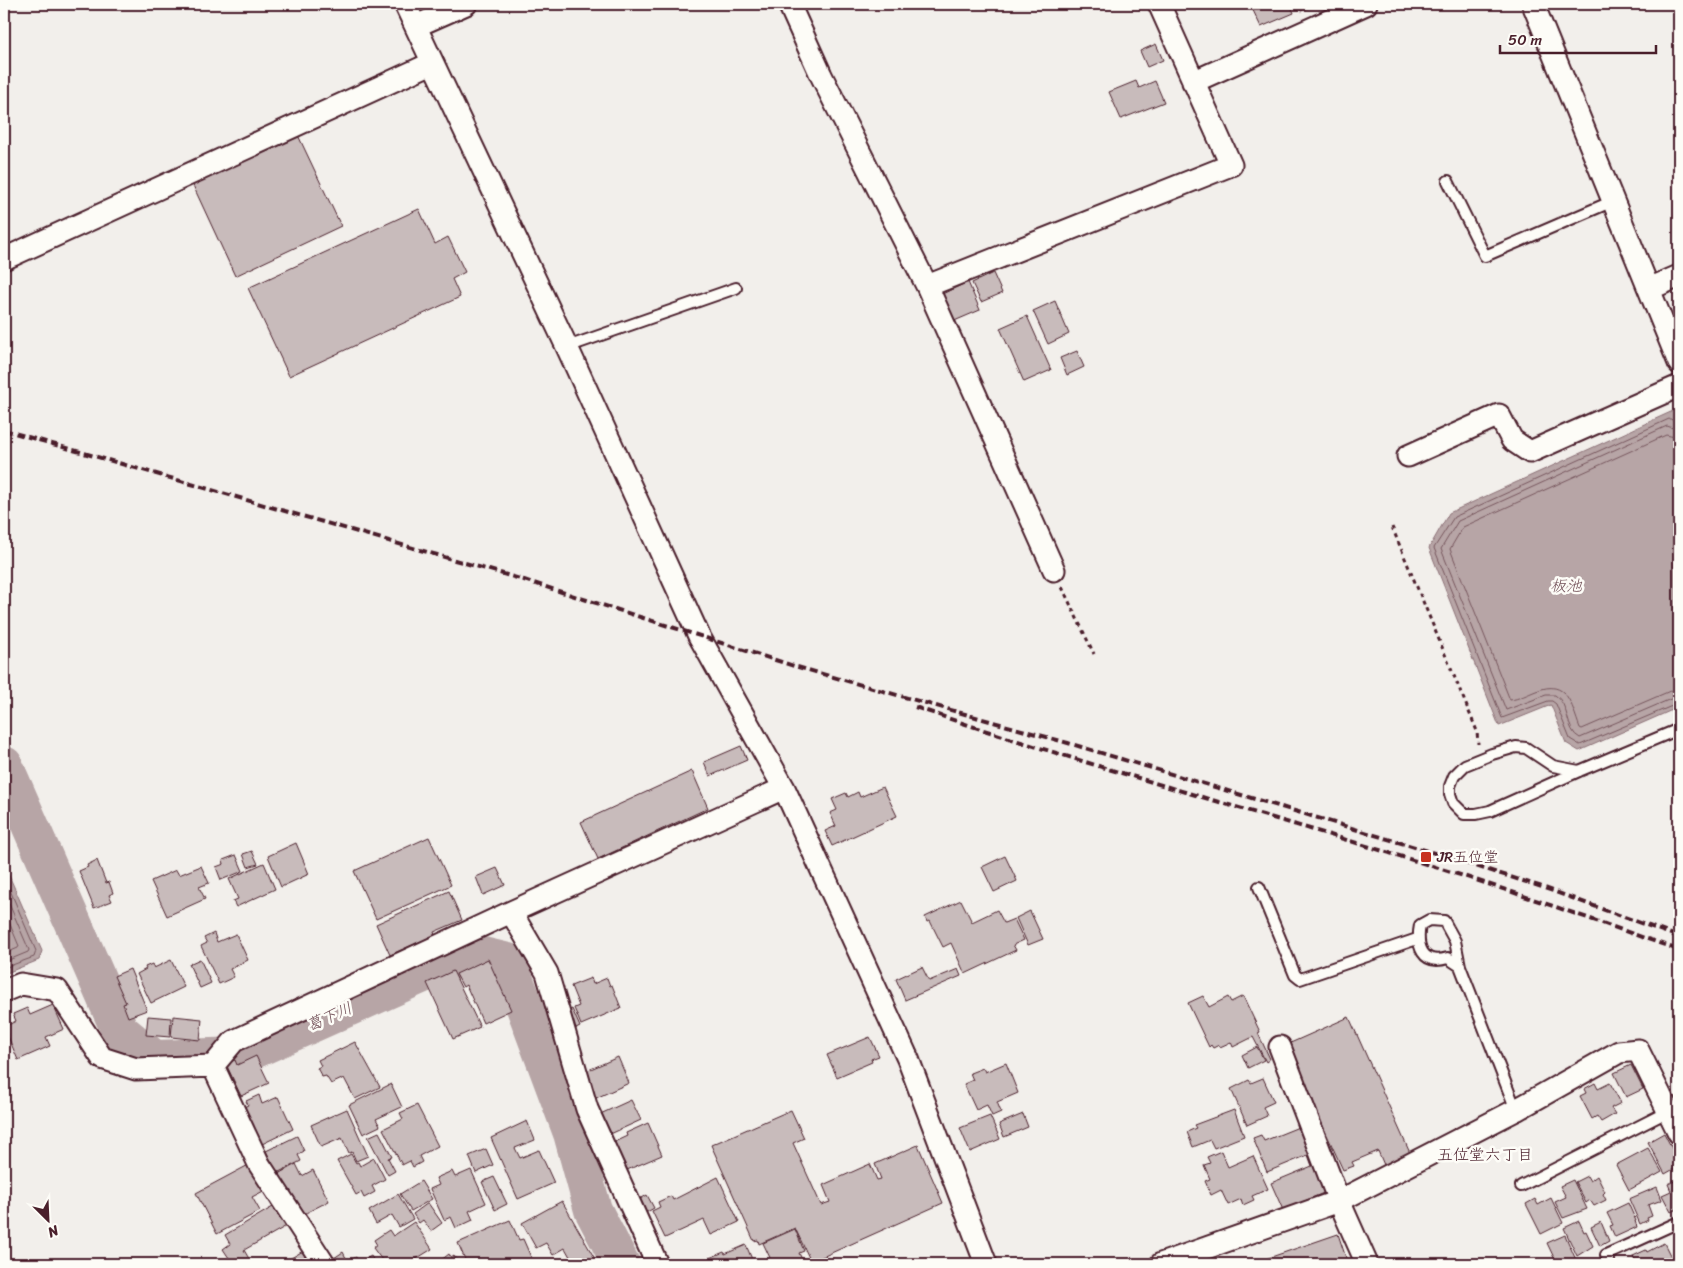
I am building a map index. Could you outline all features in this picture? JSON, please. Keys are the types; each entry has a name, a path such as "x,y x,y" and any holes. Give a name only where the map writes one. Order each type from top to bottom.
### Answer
{"street":[{"path":"404,4 567,347 699,636 784,788 908,1059 986,1264"},
{"path":"416,26 466,4"},
{"path":"789,4 821,75 927,286 1054,570"},
{"path":"927,286 1230,165 1159,4"},
{"path":"1193,82 1366,4"},
{"path":"1533,4 1679,363"},
{"path":"4,259 432,62"},
{"path":"1649,290 1679,276"},
{"path":"1408,456 1499,416 1512,440 1530,452 1679,386"},
{"path":"4,991 21,984 56,990 102,1058 136,1069 213,1066 234,1041 784,788"},
{"path":"511,912 547,973 587,1109 657,1264"},
{"path":"1280,1047 1339,1201 1367,1264"},
{"path":"1161,1264 1339,1201 1516,1110 1619,1052 1638,1050 1679,1133"},
{"path":"213,1066 259,1164 324,1264"}],"lane":[{"path":"1448,181 1485,256 1613,201"},
{"path":"567,347 736,288"},
{"path":"1578,771 1553,766 1526,748 1516,748 1492,754 1465,766 1454,776 1450,786 1450,794 1453,803 1464,814 1490,811 1578,771 1679,730"},
{"path":"1259,887 1295,975 1300,979 1417,939"},
{"path":"1460,966 1448,958 1439,961 1426,957 1417,939 1420,924 1429,920 1444,922 1456,941 1460,966 1516,1110"},
{"path":"1521,1186 1668,1111"},
{"path":"1609,1264 1606,1255 1679,1222"}],"path":[{"path":"1392,527 1477,731"},
{"path":"1054,570 1094,654"}],"water":[{"name":"板池","path":"1673,411 1679,424 1679,707 1579,751 1566,743 1551,705 1499,726 1429,548 1449,513"},
{"path":"4,864 42,951 39,960 4,974"}],"building":[{"path":"1250,4 1290,4 1294,13 1261,27"},
{"path":"1298,4 1317,4 1301,11"},
{"path":"1156,44 1163,60 1147,67 1140,51"},
{"path":"1136,81 1139,88 1155,81 1164,102 1121,119 1109,92"},
{"path":"296,131 341,226 235,276 191,181"},
{"path":"419,209 435,244 448,237 465,272 452,279 460,297 289,376 248,288"},
{"path":"993,273 1002,293 981,302 972,283"},
{"path":"968,282 980,310 952,322 940,295"},
{"path":"1055,301 1069,334 1048,344 1033,311"},
{"path":"1027,316 1051,370 1024,382 1000,328"},
{"path":"1077,351 1084,367 1067,375 1060,358"},
{"path":"4,380 9,391 4,393"},
{"path":"741,746 747,760 710,776 704,762"},
{"path":"692,771 708,808 598,859 581,822"},
{"path":"883,787 897,816 832,846 825,831 836,826 830,813 837,810 832,799 846,793 848,797 858,792 860,797"},
{"path":"429,837 451,885 376,919 354,871"},
{"path":"296,843 309,874 281,887 268,856"},
{"path":"252,851 258,864 248,867 243,854"},
{"path":"236,855 243,871 221,880 216,867 224,864 223,860"},
{"path":"1005,856 1017,881 994,892 982,867"},
{"path":"97,860 106,883 109,882 113,893 109,895 112,901 94,908 79,871"},
{"path":"264,863 275,889 236,907 233,901 238,899 229,879"},
{"path":"201,866 209,883 199,887 205,899 167,916 151,881 176,870 179,875"},
{"path":"497,868 505,885 483,895 476,877"},
{"path":"449,891 462,920 434,932 435,935 390,955 376,924"},
{"path":"961,900 972,922 997,910 1004,923 1014,919 1024,940 1013,945 1016,950 965,974 951,943 943,947 930,921 927,922 925,917"},
{"path":"1030,911 1043,939 1028,945 1016,918"},
{"path":"214,933 217,942 236,934 248,960 230,969 234,977 219,984 201,946 207,943 204,938"},
{"path":"200,959 211,983 200,988 189,964"},
{"path":"488,959 511,1010 483,1023 466,985 463,987 456,974"},
{"path":"171,960 184,987 151,1003 137,974 152,964 154,968"},
{"path":"922,967 929,981 958,969 961,976 905,1000 896,979"},
{"path":"130,969 147,1010 128,1017 123,1004 126,1003 114,976"},
{"path":"453,971 480,1027 453,1039 427,983"},
{"path":"591,978 593,984 607,978 610,986 612,985 621,1008 581,1025 574,1008 579,1006 571,986"},
{"path":"1203,996 1209,1007 1228,997 1231,1002 1243,996 1270,1059 1266,1062 1253,1037 1233,1047 1231,1042 1220,1047 1219,1045 1213,1048 1211,1045 1209,1047 1188,1003"},
{"path":"53,1005 64,1029 46,1037 50,1046 18,1060 4,1027 16,1021 13,1014 27,1008 30,1015"},
{"path":"572,1009 580,1027 570,1032 562,1014"},
{"path":"148,1016 171,1018 170,1037 146,1035"},
{"path":"173,1016 202,1019 200,1040 171,1037"},
{"path":"1349,1017 1410,1153 1384,1165 1378,1151 1352,1162 1354,1166 1343,1170 1286,1045"},
{"path":"870,1037 879,1056 871,1059 872,1062 837,1077 827,1055"},
{"path":"355,1042 380,1087 355,1099 344,1078 331,1084 326,1076 322,1077 317,1068 321,1066 318,1060"},
{"path":"1257,1047 1264,1060 1248,1068 1242,1055"},
{"path":"256,1056 269,1083 241,1096 226,1064 235,1060 237,1065"},
{"path":"618,1057 629,1083 596,1098 584,1072"},
{"path":"1006,1063 1018,1093 997,1102 1001,1112 992,1116 987,1105 976,1110 964,1084 973,1080 970,1073 983,1068 985,1072"},
{"path":"1631,1065 1643,1089 1626,1097 1614,1073"},
{"path":"1263,1078 1274,1102 1263,1107 1267,1116 1247,1125 1231,1089 1249,1080 1251,1083"},
{"path":"1595,1083 1598,1089 1610,1083 1621,1103 1611,1108 1615,1114 1601,1122 1597,1116 1592,1119 1580,1096 1586,1093 1584,1089"},
{"path":"391,1084 402,1107 376,1119 380,1126 363,1134 349,1105"},
{"path":"259,1095 262,1104 278,1097 293,1129 262,1144 244,1107 248,1105 246,1101"},
{"path":"631,1100 641,1120 606,1136 596,1116"},
{"path":"417,1105 438,1146 419,1156 422,1162 413,1167 410,1161 402,1165 383,1129 403,1119 400,1113"},
{"path":"347,1109 368,1156 356,1161 352,1152 349,1153 342,1138 321,1147 311,1125"},
{"path":"791,1110 804,1138 793,1143 821,1205 830,1202 823,1185 870,1164 877,1180 881,1179 875,1164 918,1145 943,1203 811,1262 795,1228 759,1244 758,1240 754,1241 711,1145"},
{"path":"1234,1110 1244,1136 1214,1148 1210,1140 1193,1147 1187,1132 1196,1128 1194,1125"},
{"path":"1023,1114 1028,1127 1004,1137 999,1124"},
{"path":"990,1116 1000,1139 970,1152 960,1128"},
{"path":"527,1121 535,1140 515,1148 520,1158 539,1150 554,1183 518,1199 491,1138"},
{"path":"648,1123 662,1155 620,1173 608,1145 627,1136 626,1133"},
{"path":"1306,1124 1333,1189 1283,1210 1271,1183 1312,1166 1308,1155 1267,1172 1253,1138 1261,1135 1264,1141"},
{"path":"379,1132 392,1157 388,1158 395,1171 388,1175 368,1137"},
{"path":"1664,1133 1679,1162 1679,1166 1665,1174 1648,1142"},
{"path":"297,1136 304,1151 298,1155 301,1161 277,1173 266,1151"},
{"path":"1648,1148 1662,1172 1629,1190 1616,1165"},
{"path":"486,1149 493,1165 476,1173 469,1156"},
{"path":"1221,1151 1228,1167 1253,1156 1268,1189 1252,1196 1254,1200 1243,1205 1241,1199 1228,1205 1221,1190 1211,1195 1205,1181 1210,1179 1204,1165 1210,1163 1207,1157"},
{"path":"351,1154 360,1166 374,1158 385,1179 372,1186 375,1192 364,1198 361,1192 356,1195 337,1161"},
{"path":"256,1161 271,1187 252,1197 260,1211 217,1234 196,1193"},
{"path":"296,1164 302,1176 313,1170 329,1201 300,1216 278,1174"},
{"path":"471,1170 486,1203 469,1211 473,1220 456,1228 451,1217 444,1220 430,1189 439,1185 436,1178 452,1171 455,1177"},
{"path":"1587,1176 1590,1181 1597,1176 1605,1192 1603,1194 1606,1200 1594,1206 1590,1200 1586,1203 1575,1182"},
{"path":"494,1177 507,1204 495,1210 482,1182"},
{"path":"718,1177 739,1222 711,1235 704,1220 665,1238 652,1211 660,1207 658,1202 671,1196 673,1200"},
{"path":"1679,1179 1679,1208 1671,1212 1662,1195 1671,1191 1668,1184"},
{"path":"1573,1180 1587,1209 1563,1218 1555,1202 1566,1197 1560,1186"},
{"path":"421,1181 432,1199 411,1211 400,1194"},
{"path":"1657,1187 1662,1200 1648,1205 1652,1216 1640,1224 1629,1199"},
{"path":"398,1194 413,1219 399,1227 392,1215 376,1224 369,1211"},
{"path":"647,1195 654,1208 642,1215 635,1202"},
{"path":"1551,1198 1563,1223 1541,1234 1526,1204 1535,1199 1538,1205"},
{"path":"562,1201 595,1259 584,1264 574,1264 565,1248 553,1255 546,1243 536,1248 522,1223"},
{"path":"428,1203 442,1223 431,1231 423,1220 419,1223 413,1214"},
{"path":"1628,1203 1637,1227 1615,1237 1610,1226 1613,1225 1607,1213"},
{"path":"278,1204 290,1224 244,1250 252,1264 233,1264 223,1249 230,1244 225,1235"},
{"path":"510,1220 519,1240 523,1239 534,1264 467,1264 458,1243"},
{"path":"1579,1221 1593,1246 1577,1256 1564,1228"},
{"path":"414,1222 432,1249 408,1264 385,1264 373,1248 377,1245 374,1240 389,1230 393,1236"},
{"path":"1601,1222 1609,1241 1600,1246 1591,1227"},
{"path":"795,1229 804,1251 799,1253 804,1264 779,1264 778,1262 773,1264 763,1243"},
{"path":"1338,1234 1348,1264 1251,1264"},
{"path":"1565,1235 1576,1260 1568,1264 1557,1264 1547,1243"},
{"path":"1664,1243 1674,1263 1636,1264 1633,1256 1646,1250 1647,1252"},
{"path":"746,1245 754,1264 710,1264 707,1259 724,1252 725,1254"},
{"path":"303,1251 311,1264 281,1264"},
{"path":"343,1252 348,1262 356,1257 359,1263 371,1256 376,1264 333,1264 331,1260"},
{"path":"449,1254 451,1258 454,1256 459,1264 443,1264 440,1261"}],"waterway":[{"name":"葛下川","path":"4,765 120,1031 154,1059 240,1056 470,953 508,962 572,1133 593,1210 621,1264"}],"railway":[{"path":"4,430 524,580 794,666 1068,743 1428,851 1539,886 1679,937"},
{"path":"915,707 1103,767 1452,872 1679,950"}],"place":[{"name":"JR五位堂","path":"1426,857"}],"district":[{"name":"五位堂六丁目","path":"1485,1154"}]}
